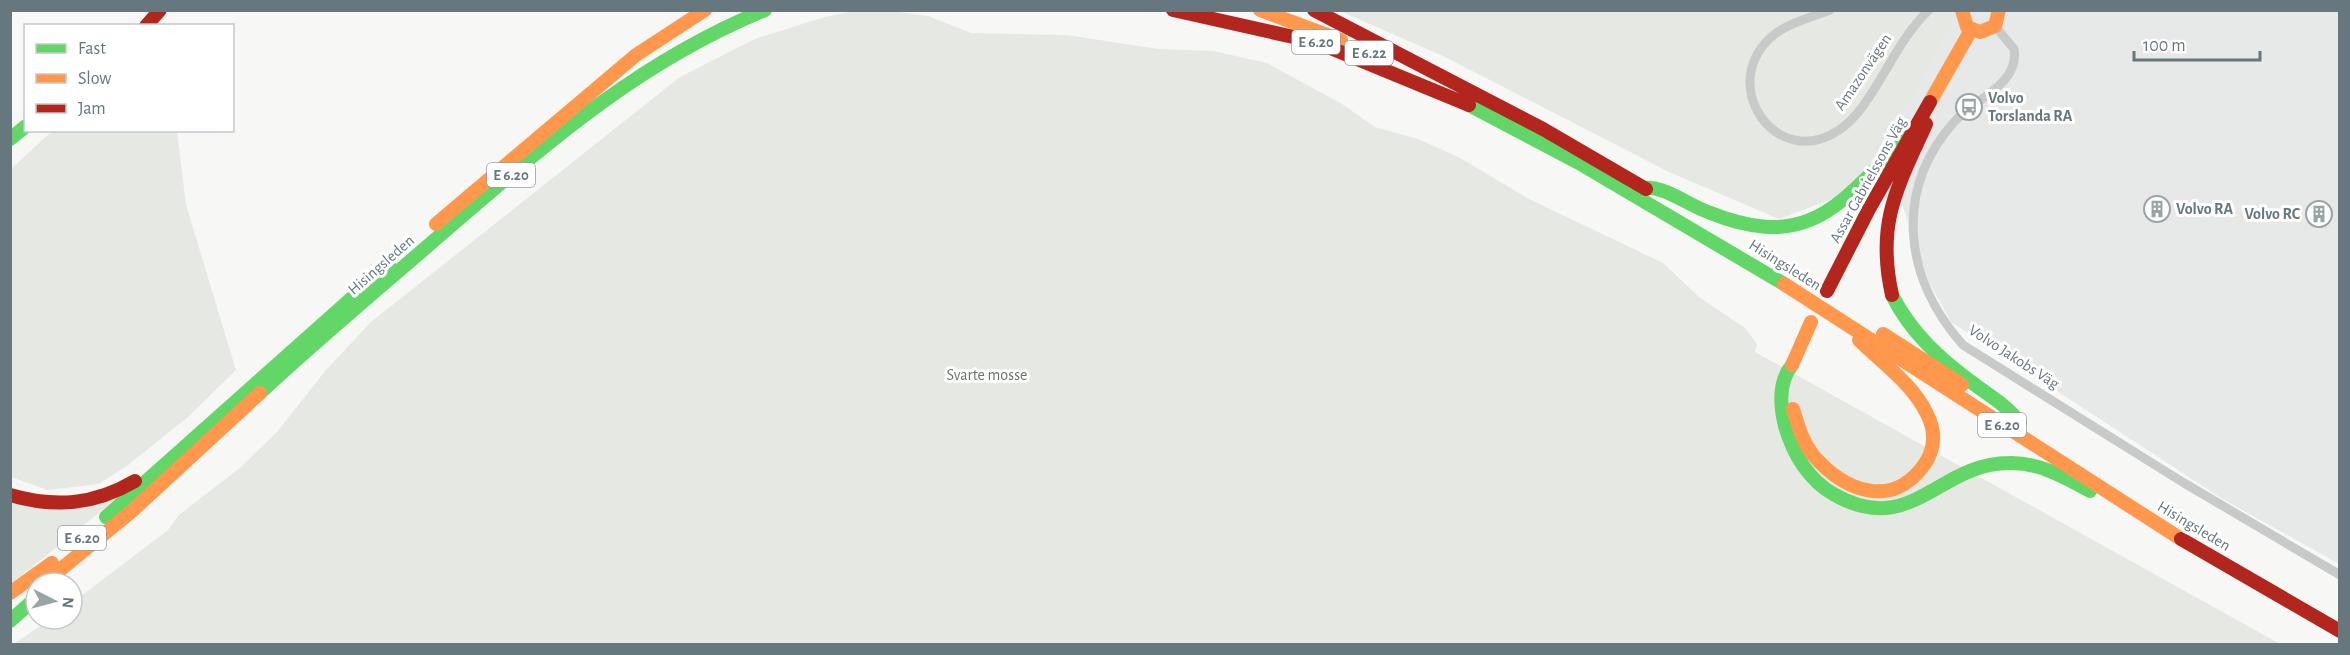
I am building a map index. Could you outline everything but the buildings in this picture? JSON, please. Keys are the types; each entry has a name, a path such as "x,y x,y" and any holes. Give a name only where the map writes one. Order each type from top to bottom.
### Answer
{"main road":[{"path":"148,24 160,10"},
{"name":"Hisingsleden","path":"10,593 77,543 351,298 602,82 636,55 705,10"},
{"name":"Hisingsleden","path":"58,571 570,123 650,66 702,37 765,10"},
{"name":"Hisingsleden","path":"1173,10 1316,42 1473,107 1628,190 1833,314 2173,534 2340,631"},
{"name":"E 6.22","path":"1260,10 1304,24 1359,48 1473,107"},
{"name":"E 6.22","path":"1285,10 1371,46 1401,54"},
{"name":"Hisingsleden","path":"1314,10 1543,129 1805,283 2157,511 2340,619"},
{"path":"1962,10 1964,23 1971,30 1983,32 1995,26 1999,11"},
{"name":"Assar Gabrielssons Väg","path":"1827,291 1860,225 1971,30"},
{"name":"Assar Gabrielssons Väg","path":"1939,85 1928,120 1893,197 1884,231 1885,264 1892,295 1905,320 1926,345 1975,385 2012,410 2020,423"},
{"path":"10,139 24,128"},
{"path":"1644,188 1654,187 1739,225 1756,230 1784,229 1807,222 1835,208 1912,134"},
{"path":"1811,322 1792,365 1794,418 1805,445 1823,468 1844,483 1876,492 1905,485 1920,474 1931,453 1932,428 1924,407 1905,383 1833,314"},
{"path":"1792,365 1786,370 1782,399 1790,441 1798,459 1817,483 1847,502 1872,508 1897,507 1920,499 1982,467 2003,463 2024,464 2054,472 2161,534 2173,534"},
{"name":"E 6.20","path":"10,495 54,505 84,503 122,490 145,473 160,468"},
{"name":"E 6.20","path":"66,571 118,521"},
{"path":"10,606 24,597"},
{"path":"10,621 24,609"}],"street":[{"name":"Amazonvägen","path":"1830,10 1778,32 1762,48 1752,65 1749,87 1757,112 1769,127 1789,138 1819,139 1835,133 1848,123 1859,111 1903,39 1929,10"},
{"name":"Volvo Jakobs Väg","path":"1995,26 2014,49 2015,66 2007,79 1969,107 1941,140 1918,182 1912,211 1915,252 1927,288 1945,325 1964,345 2340,575"}],"shaded area":[{"path":"1961,11 2339,11 2339,564 2221,498 1951,322 1929,282 1903,207 1864,187"}],"green space":[{"name":"Svarte mosse","path":"858,10 891,11 928,16 971,33 1067,35 1158,49 1213,51 1267,63 1342,104 1375,127 1418,139 1460,158 1529,199 1663,263 1699,297 1745,328 1757,344 1755,352 2280,644 14,644 33,631 84,631 84,594 168,530 179,515 241,467 277,432 326,370 371,322 680,77 755,39 825,17"},
{"path":"1340,11 1961,11 1864,187 1779,219 1669,172 1443,56"},
{"path":"51,132 177,132 186,205 236,370 188,417 128,465 99,484 48,490 11,477 10,170"},
{"path":"122,494 27,571 24,571 11,584 11,501"}],"traffic: fast":[{"path":"260,393 483,198 596,107 676,54 765,10"},
{"path":"1469,105 1579,163 1784,284"},
{"path":"10,139 24,128"},
{"path":"1644,188 1660,190 1700,209 1744,224 1775,227 1800,223 1823,214 1844,199 1912,134"},
{"path":"106,517 389,265"},
{"path":"1892,295 1908,321 1927,344 1961,375 2004,406 2020,423"},
{"path":"1792,365 1784,379 1781,402 1788,436 1797,456 1817,482 1835,495 1861,506 1884,508 1905,504 1963,474 1985,466 2009,463 2041,468 2090,491"},
{"path":"10,621 24,609"}],"traffic: slow":[{"path":"436,224 636,55 705,10"},
{"path":"1260,10 1341,40"},
{"path":"1962,10 1967,27 1980,32 1995,26 1999,10"},
{"path":"1930,102 1971,30"},
{"path":"1784,284 2181,539"},
{"path":"1792,365 1811,322"},
{"path":"1883,334 1962,385"},
{"path":"1793,409 1809,450 1825,468 1839,478 1853,486 1883,491 1898,487 1911,479 1928,459 1932,447 1933,434 1930,420 1914,393 1859,340"},
{"path":"59,571 132,511 260,393"},
{"path":"10,593 52,563"}],"traffic: jam":[{"path":"148,24 160,10"},
{"path":"1173,10 1316,42 1469,105"},
{"path":"1314,10 1543,129 1646,189"},
{"path":"1827,291 1869,209 1930,102"},
{"path":"1892,295 1886,247 1888,226 1898,187 1926,124"},
{"path":"10,495 43,502 74,502 104,495 135,481"},
{"path":"2181,539 2340,631"}],"place":[{"name":"Volvo Torslanda RA","path":"1969,107"},
{"name":"Volvo RA","path":"2157,209"},
{"name":"Volvo RC","path":"2319,214"}]}
